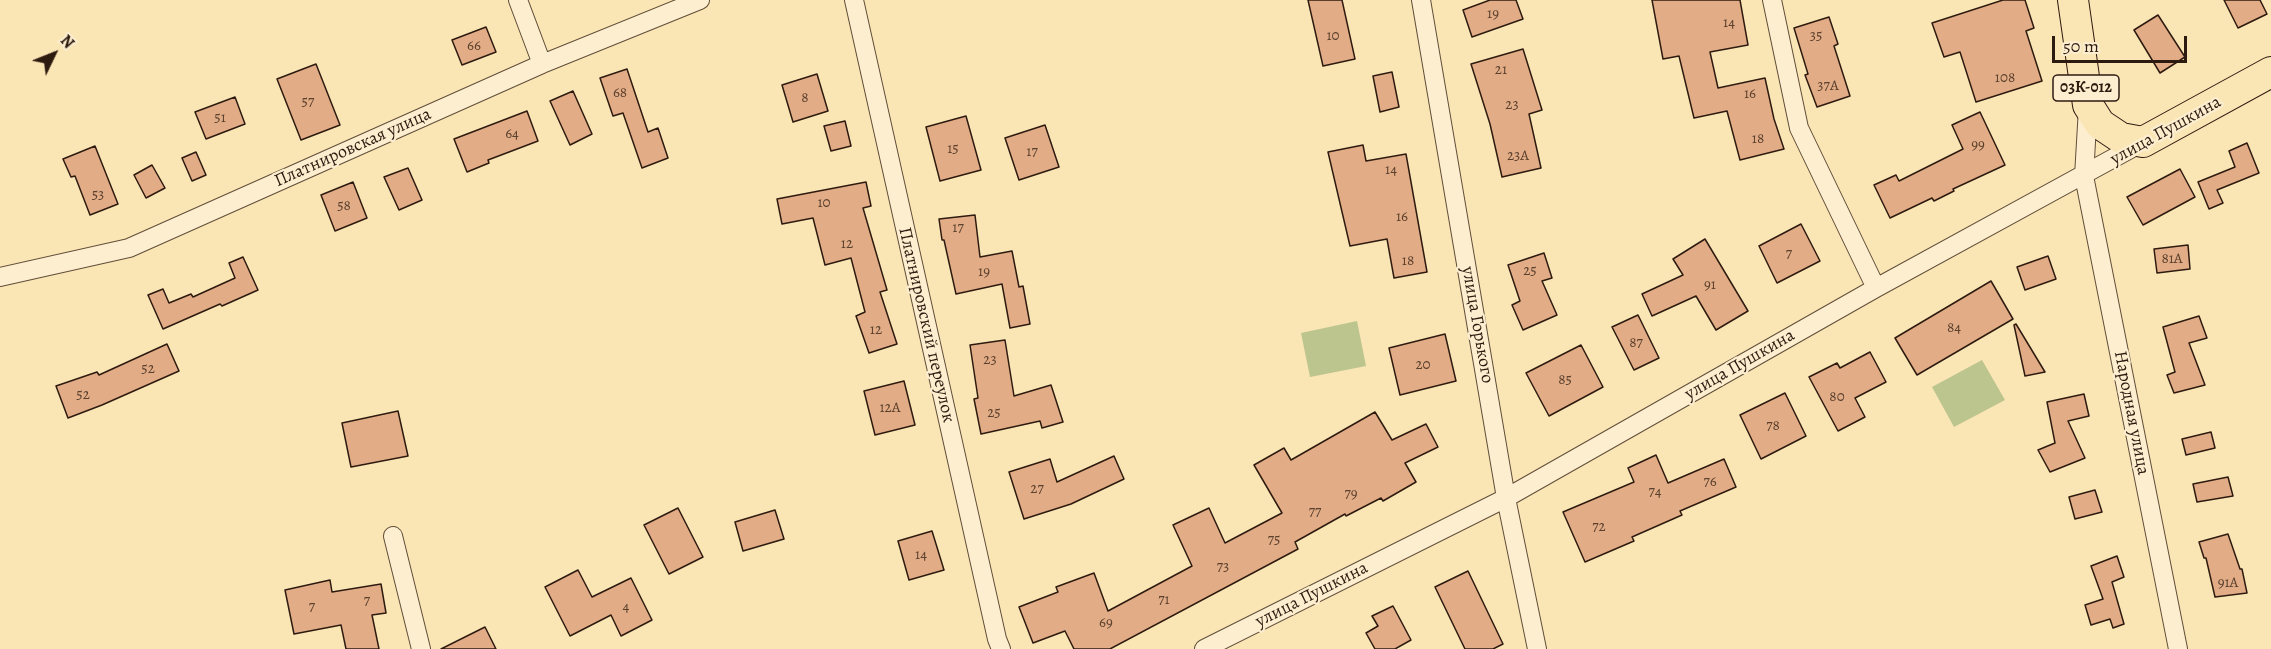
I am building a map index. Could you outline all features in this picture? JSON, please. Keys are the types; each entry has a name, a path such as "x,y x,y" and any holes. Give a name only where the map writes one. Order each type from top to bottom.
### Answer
{"main road":[{"name":"03К-012","path":"2073,0 2088,105 2100,124 2121,138 2144,142"},
{"name":"улица Пушкина","path":"2144,142 2271,72"}],"street":[{"path":"518,0 542,64"},
{"name":"Платнировская улица","path":"0,277 129,248 542,64 700,0"},
{"name":"Платнировский переулок","path":"854,0 994,627 1001,649"},
{"name":"улица Горького","path":"1421,0 1506,498 1537,649"},
{"path":"1772,0 1799,128 1876,288"},
{"name":"Народная улица","path":"2088,105 2084,176 2178,649"},
{"name":"улица Пушкина","path":"1204,649 1506,498 1876,288 2144,142"},
{"path":"393,536 421,649"}],"green space":[{"path":"1357,321 1366,366 1310,377 1301,333"},
{"path":"1982,360 2005,400 1954,427 1932,387"}],"building":[{"path":"1308,0 1342,0 1355,59 1323,66"},
{"path":"1490,0 1516,0 1523,19 1472,37 1463,10"},
{"path":"1652,0 1740,0 1748,45 1710,52 1718,88 1765,78 1774,119 1784,149 1740,160 1727,111 1694,118 1679,56 1663,59"},
{"path":"2003,0 2025,0 2034,28 2026,31 2042,81 1976,102 1960,52 1944,57 1932,23"},
{"path":"2224,0 2260,0 2267,14 2238,28"},
{"path":"2158,15 2185,57 2160,73 2134,30"},
{"path":"1829,17 1838,44 1834,46 1850,96 1817,107 1805,75 1808,74 1794,28"},
{"path":"486,27 496,52 462,65 452,40"},
{"path":"1523,49 1542,110 1529,114 1541,168 1502,177 1490,124 1471,64"},
{"path":"316,64 340,125 301,140 277,79"},
{"path":"627,69 648,132 658,128 668,158 642,168 623,113 613,116 600,78"},
{"path":"1392,72 1399,107 1380,112 1373,76"},
{"path":"817,74 828,111 793,122 782,85"},
{"path":"573,91 592,134 570,145 550,101"},
{"path":"235,97 245,124 206,139 195,112"},
{"path":"527,111 538,141 488,160 489,163 467,172 454,139"},
{"path":"1980,112 2005,165 1953,189 1954,191 1934,201 1932,198 1890,218 1874,185 1896,175 1899,181 1963,149 1952,125"},
{"path":"966,116 981,170 940,181 926,127"},
{"path":"845,121 851,146 831,151 824,126"},
{"path":"1045,125 1059,167 1019,180 1005,138"},
{"path":"2247,143 2259,173 2217,190 2223,203 2209,209 2198,182 2235,167 2229,151"},
{"path":"1363,145 1366,161 1406,154 1427,272 1394,278 1387,239 1350,246 1328,152"},
{"path":"95,146 118,204 90,215 75,176 71,177 63,159"},
{"path":"196,152 206,175 192,181 182,158"},
{"path":"152,165 165,188 146,198 134,175"},
{"path":"408,168 422,200 399,210 384,177"},
{"path":"2180,169 2195,197 2143,225 2127,197"},
{"path":"353,182 367,218 335,231 321,195"},
{"path":"866,182 871,206 863,208 887,290 880,292 897,344 869,353 856,316 865,312 851,258 825,265 813,218 782,224 777,199"},
{"path":"975,215 980,257 1012,251 1019,287 1023,286 1030,324 1010,328 1002,284 956,294 939,219"},
{"path":"1801,224 1820,261 1777,283 1759,246"},
{"path":"1705,239 1748,311 1716,330 1696,296 1652,316 1642,294 1683,275 1673,259"},
{"path":"2188,245 2190,269 2157,273 2154,249"},
{"path":"1544,253 1552,278 1542,281 1557,315 1523,330 1512,305 1520,301 1508,265"},
{"path":"2048,256 2056,279 2025,290 2017,267"},
{"path":"243,257 258,290 163,329 148,295 163,289 169,303 191,294 193,297 235,278 229,263"},
{"path":"1991,281 2013,319 1917,375 1895,338"},
{"path":"1638,315 1659,358 1634,370 1612,327"},
{"path":"2199,316 2207,338 2189,343 2205,385 2174,393 2167,375 2175,372 2163,327"},
{"path":"2016,324 2045,372 2025,376 2014,325"},
{"path":"1445,334 1456,381 1400,395 1389,348"},
{"path":"1005,340 1014,396 1051,385 1063,422 1042,428 1040,421 981,434 974,399 978,398 970,345"},
{"path":"167,344 179,371 68,418 56,386 97,372 99,375"},
{"path":"1581,345 1603,387 1549,416 1526,373"},
{"path":"1870,352 1886,382 1855,398 1865,417 1838,431 1809,377 1837,363 1840,368"},
{"path":"904,381 915,425 875,435 864,391"},
{"path":"1785,393 1806,436 1761,459 1740,415"},
{"path":"2084,394 2089,416 2068,421 2085,458 2050,472 2038,450 2055,443 2047,402"},
{"path":"398,411 408,456 351,467 342,423"},
{"path":"1375,412 1392,440 1426,424 1438,447 1405,463 1416,482 1383,501 1381,498 1346,516 1345,514 1295,542 1298,549 1110,649 1074,649 1065,631 1033,643 1019,607 1058,592 1056,587 1094,573 1108,611 1192,566 1173,525 1209,508 1225,543 1282,513 1254,465 1284,448 1291,460"},
{"path":"2211,432 2215,448 2186,455 2182,439"},
{"path":"1656,455 1668,483 1724,459 1736,487 1680,511 1682,515 1632,537 1634,541 1585,562 1563,512 1634,482 1628,468"},
{"path":"1114,456 1124,479 1071,504 1024,519 1009,472 1050,459 1057,482"},
{"path":"2228,477 2233,496 2197,502 2193,484"},
{"path":"2095,490 2102,512 2075,519 2069,497"},
{"path":"678,508 703,557 669,574 644,525"},
{"path":"775,510 784,539 743,551 735,522"},
{"path":"932,531 944,570 909,580 898,541"},
{"path":"2228,534 2240,569 2242,569 2247,593 2215,597 2206,558 2204,558 2199,542"},
{"path":"2117,556 2124,577 2112,582 2124,624 2113,628 2110,619 2091,625 2085,605 2103,599 2091,566"},
{"path":"578,570 592,597 631,578 652,620 621,636 611,615 570,636 545,587"},
{"path":"1468,571 1503,644 1493,649 1465,649 1435,587"},
{"path":"330,580 332,592 381,584 386,613 372,615 379,649 346,649 341,625 294,634 285,590"},
{"path":"1393,606 1411,640 1395,649 1375,649 1366,633 1378,626 1372,616"},
{"path":"485,627 496,649 441,649"}]}
